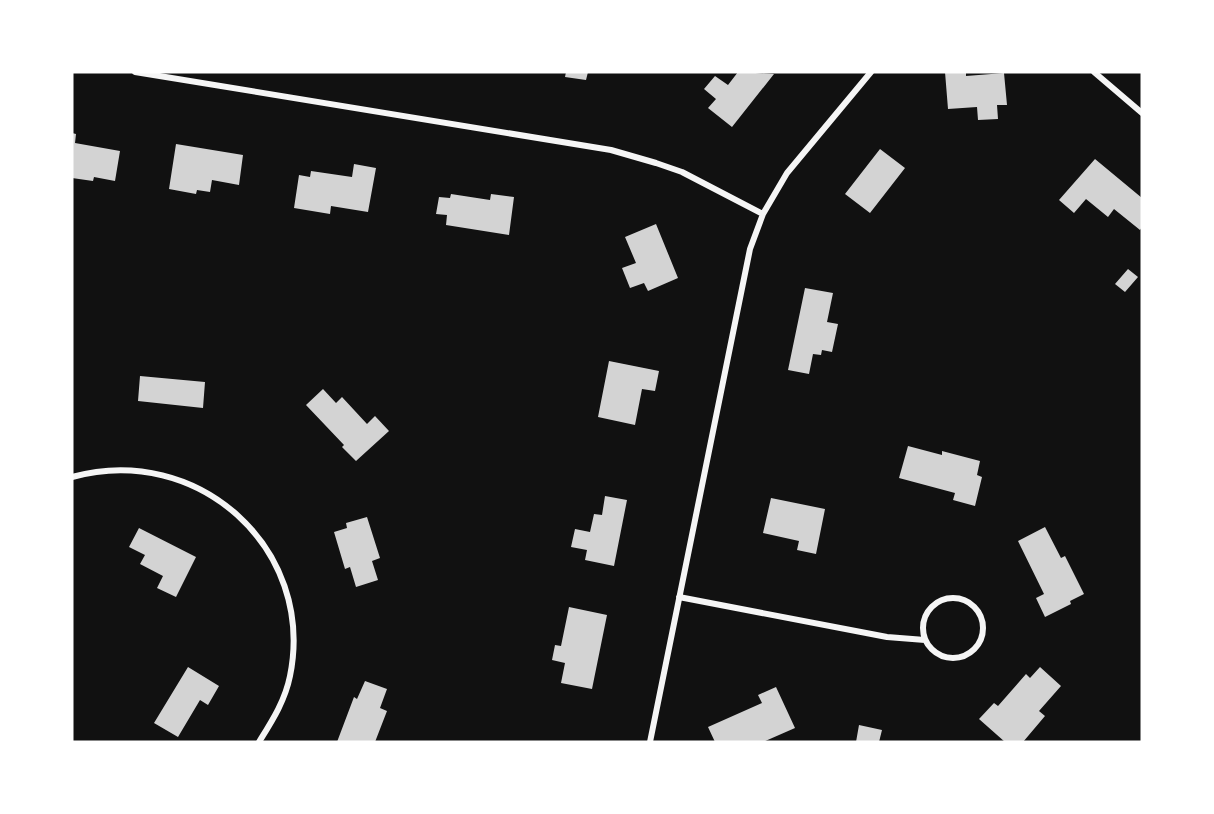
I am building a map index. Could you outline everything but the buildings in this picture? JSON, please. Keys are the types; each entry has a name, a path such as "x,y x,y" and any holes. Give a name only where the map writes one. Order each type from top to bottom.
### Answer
{"street":[{"path":"135,72 611,150 656,162 682,172 763,214"},
{"path":"650,742 750,249 763,214 787,173 871,72"},
{"path":"1094,72 1142,113"},
{"path":"72,477 114,470 165,475 193,485 216,498 240,516 260,538 276,564 286,589 294,648 290,677 281,706 259,742"},
{"path":"680,597 886,638 925,640"},
{"path":"955,598 967,601 976,608 983,622 982,636 978,646 960,658 945,657 931,649 925,640 923,625 926,615 930,609 944,599 955,598"}]}
